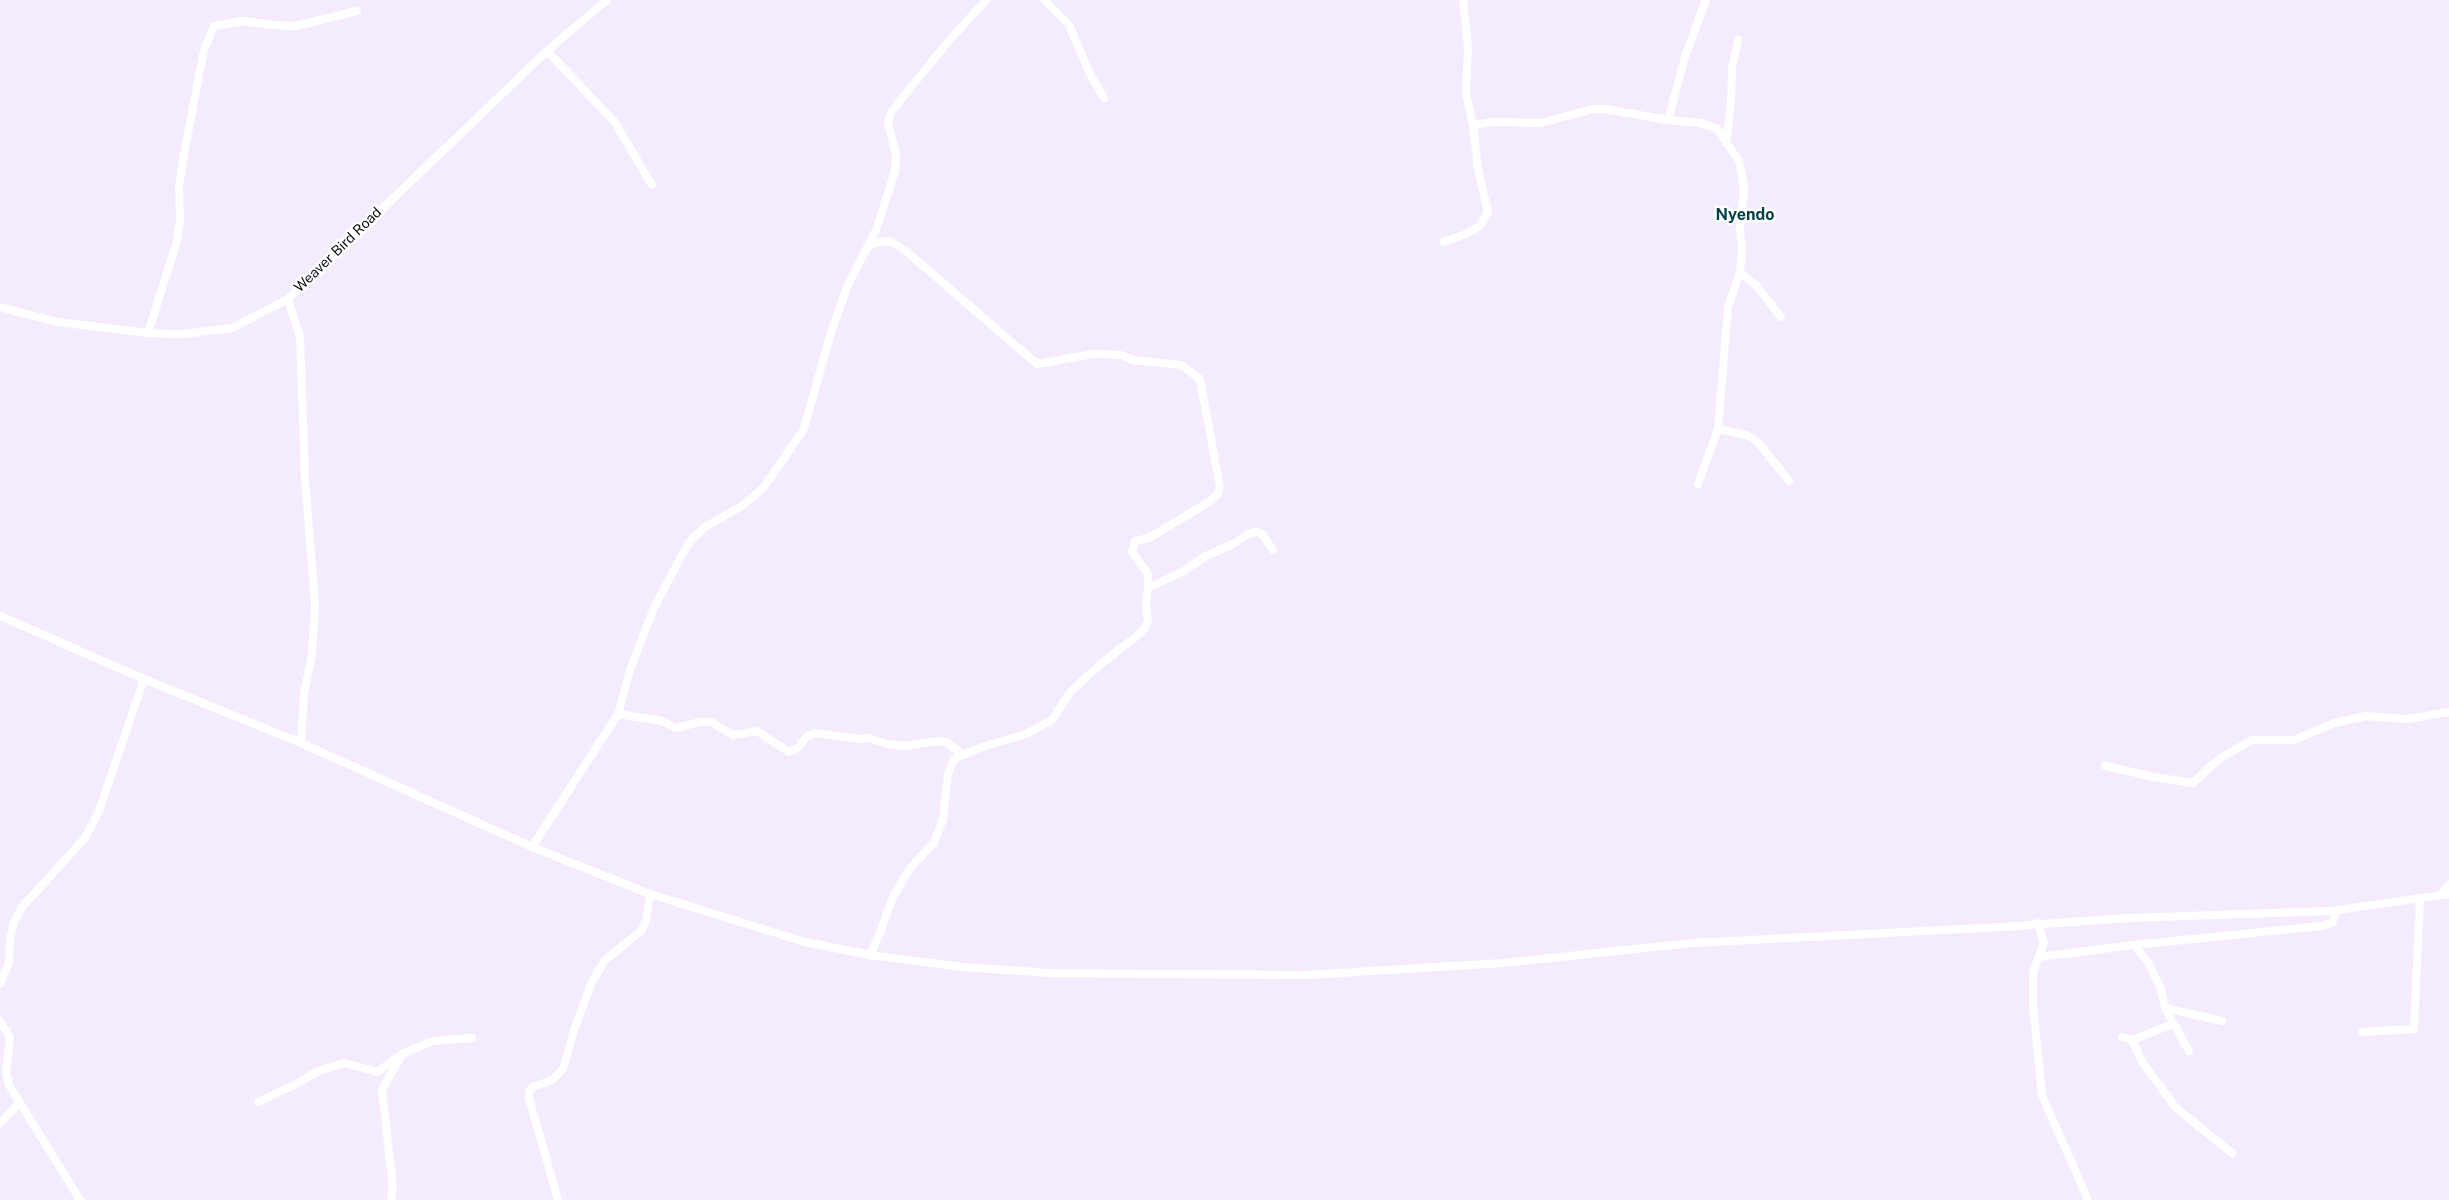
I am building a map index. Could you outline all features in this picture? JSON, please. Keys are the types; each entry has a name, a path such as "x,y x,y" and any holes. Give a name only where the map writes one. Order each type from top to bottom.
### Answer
{"street":[{"name":"Weaver Bird Road","path":"0,307 57,322 148,333 183,334 232,328 288,299 547,51 607,0"},
{"path":"532,847 618,714 632,667 654,608 692,539 705,527 742,506 764,488 804,429 830,336 847,287 876,230 895,171 896,155 888,122 891,112 946,44 986,0"},
{"path":"1044,0 1062,16 1072,29 1090,74 1104,98"},
{"path":"1444,242 1466,234 1480,226 1488,212 1477,162 1473,125 1466,94 1468,48 1463,0"},
{"path":"1668,120 1685,58 1706,0"},
{"path":"148,333 177,241 180,221 179,188 184,154 204,50 214,26 244,21 273,26 296,26 358,11"},
{"path":"1726,141 1731,104 1732,68 1738,40"},
{"path":"547,51 614,121 652,186"},
{"path":"1473,125 1492,122 1540,122 1593,109 1605,109 1712,127 1720,132 1739,161 1744,174 1740,272 1728,308 1718,429 1698,484"},
{"path":"868,247 878,242 890,241 907,252 1037,364 1093,354 1121,355 1142,361 1181,365 1200,379 1220,486 1218,493 1209,502 1149,538 1135,541 1132,552 1148,574 1146,605 1148,621 1142,632 1102,663 1070,692 1052,720 1026,734 962,754 951,763 943,819 934,843 910,868 901,883 892,899 882,930 870,955"},
{"path":"1740,272 1756,286 1781,317"},
{"path":"288,299 300,337 305,480 315,604 312,654 304,694 301,743"},
{"path":"1718,429 1747,435 1758,442 1789,481"},
{"path":"1148,588 1182,572 1206,556 1233,544 1248,534 1256,532 1262,534 1273,550"},
{"path":"0,616 144,679 301,743 532,847 650,894 780,936 870,955 962,968 1049,973 1306,975 1503,963 1692,942 2002,927 2038,923 2337,910 2449,894"},
{"path":"0,983 9,963 10,939 14,922 23,906 85,838 99,811 144,679"},
{"path":"2104,766 2154,778 2193,783 2219,758 2252,740 2294,740 2334,723 2366,716 2408,719 2449,712"},
{"path":"618,714 662,721 676,728 700,722 711,722 733,735 757,731 789,752 799,747 807,736 816,733 859,739 868,738 887,744 905,746 938,741 946,742 962,754"},
{"path":"2440,895 2449,885"},
{"path":"558,1200 529,1098 529,1091 533,1087 552,1080 563,1069 575,1027 592,982 605,960 641,931 646,921 650,894"},
{"path":"2362,1032 2414,1029 2420,899"},
{"path":"2040,957 2134,945 2322,926 2332,923 2337,910"},
{"path":"2038,923 2044,943 2033,972 2033,997 2042,1095 2088,1200"},
{"path":"2134,945 2149,964 2161,989 2165,1008 2189,1052"},
{"path":"2165,1008 2222,1021"},
{"path":"0,1021 10,1037 6,1072 9,1084 80,1200"},
{"path":"2122,1037 2132,1040 2173,1024"},
{"path":"258,1102 318,1071 345,1063 377,1072 402,1054 433,1041 472,1038"},
{"path":"2132,1040 2143,1063 2176,1108 2232,1153"},
{"path":"391,1200 392,1188 382,1090 402,1054"},
{"path":"0,1123 20,1102"}],"district":[{"name":"Nyendo","path":"1745,215"}]}
